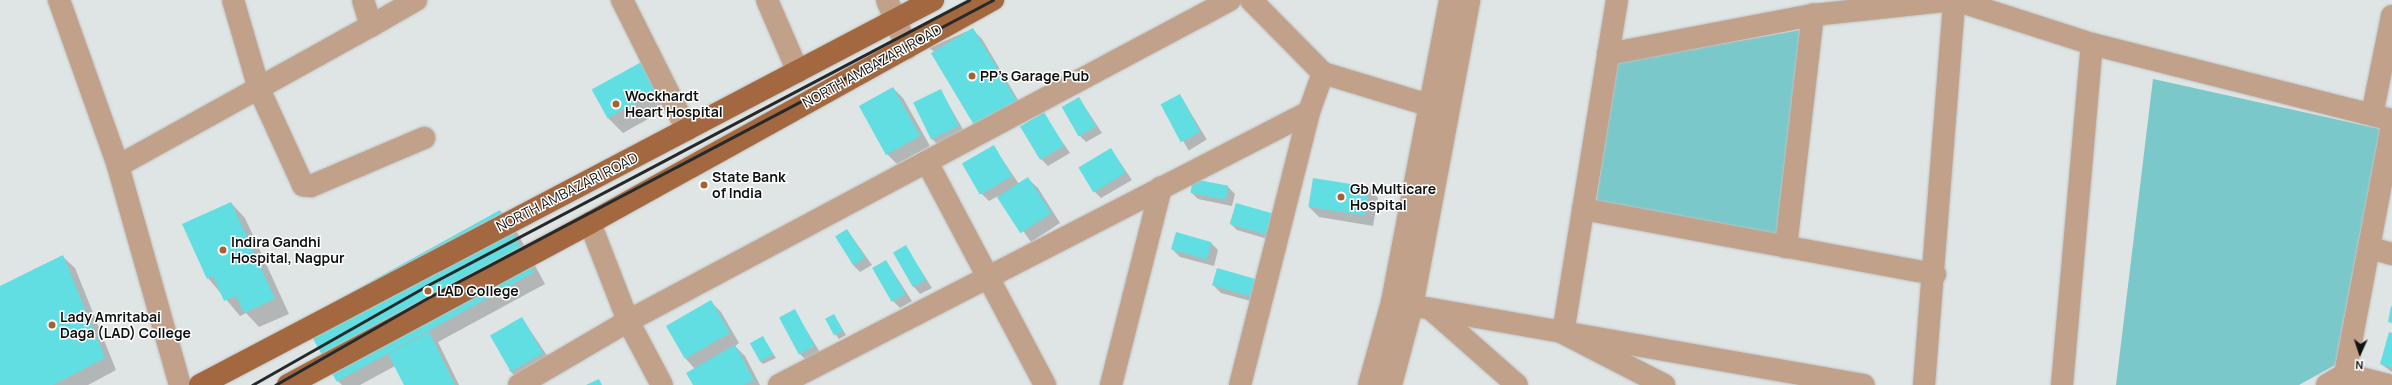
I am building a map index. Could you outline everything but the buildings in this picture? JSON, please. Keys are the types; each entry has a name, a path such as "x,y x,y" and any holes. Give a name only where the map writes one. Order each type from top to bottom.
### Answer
{"main road":[{"name":"NORTH AMBAZARI ROAD","path":"200,385 933,0"},
{"name":"NORTH AMBAZARI ROAD","path":"288,385 590,223 993,0"}],"street":[{"path":"59,0 118,166 180,385"},
{"path":"233,0 259,89 303,185 311,186 424,138"},
{"path":"363,0 371,26"},
{"path":"118,166 259,89 416,0"},
{"path":"622,0 687,130"},
{"path":"767,0 798,72"},
{"path":"887,0 894,21 907,48"},
{"path":"519,385 628,321 1230,0"},
{"path":"1251,0 1323,73 1441,110"},
{"path":"1391,385 1412,306 1441,110 1450,0"},
{"path":"1441,110 1469,0"},
{"path":"1563,333 1617,0"},
{"path":"1608,54 1813,16 1954,0 2092,44 2382,117 2392,16"},
{"path":"1924,385 1935,274 1954,0"},
{"path":"1786,247 1813,16"},
{"path":"2062,385 2092,44"},
{"path":"1240,385 1309,112 1323,73"},
{"path":"779,385 986,276 1309,112"},
{"path":"2388,385 2336,380 2371,248 2392,125"},
{"path":"926,162 1045,385"},
{"path":"1111,385 1161,187"},
{"path":"1583,209 1935,274"},
{"path":"590,223 628,321 662,385"},
{"path":"2371,248 2392,254"},
{"path":"1412,306 1864,385"},
{"path":"1369,385 1412,306"},
{"path":"1412,306 1517,385"},
{"path":"1563,333 1664,385"},
{"path":"1399,358 1407,385"}],"shaded area":[{"path":"1800,30 1777,240 1596,204 1616,63"},
{"path":"2153,79 2380,129 2335,365 2299,385 2116,385"}],"railway":[{"path":"252,385 426,286 969,0"},
{"path":"275,385 431,296 993,0"}],"place":[{"name":"PP's Garage Pub","path":"972,76"},
{"name":"Wockhardt Heart Hospital","path":"616,104"},
{"name":"State Bank of India","path":"704,185"},
{"name":"Gb Multicare Hospital","path":"1341,197"},
{"name":"Indira Gandhi Hospital, Nagpur","path":"223,250"},
{"name":"LAD College","path":"428,291"},
{"name":"Lady Amritabai Daga (LAD) College","path":"52,325"}]}
